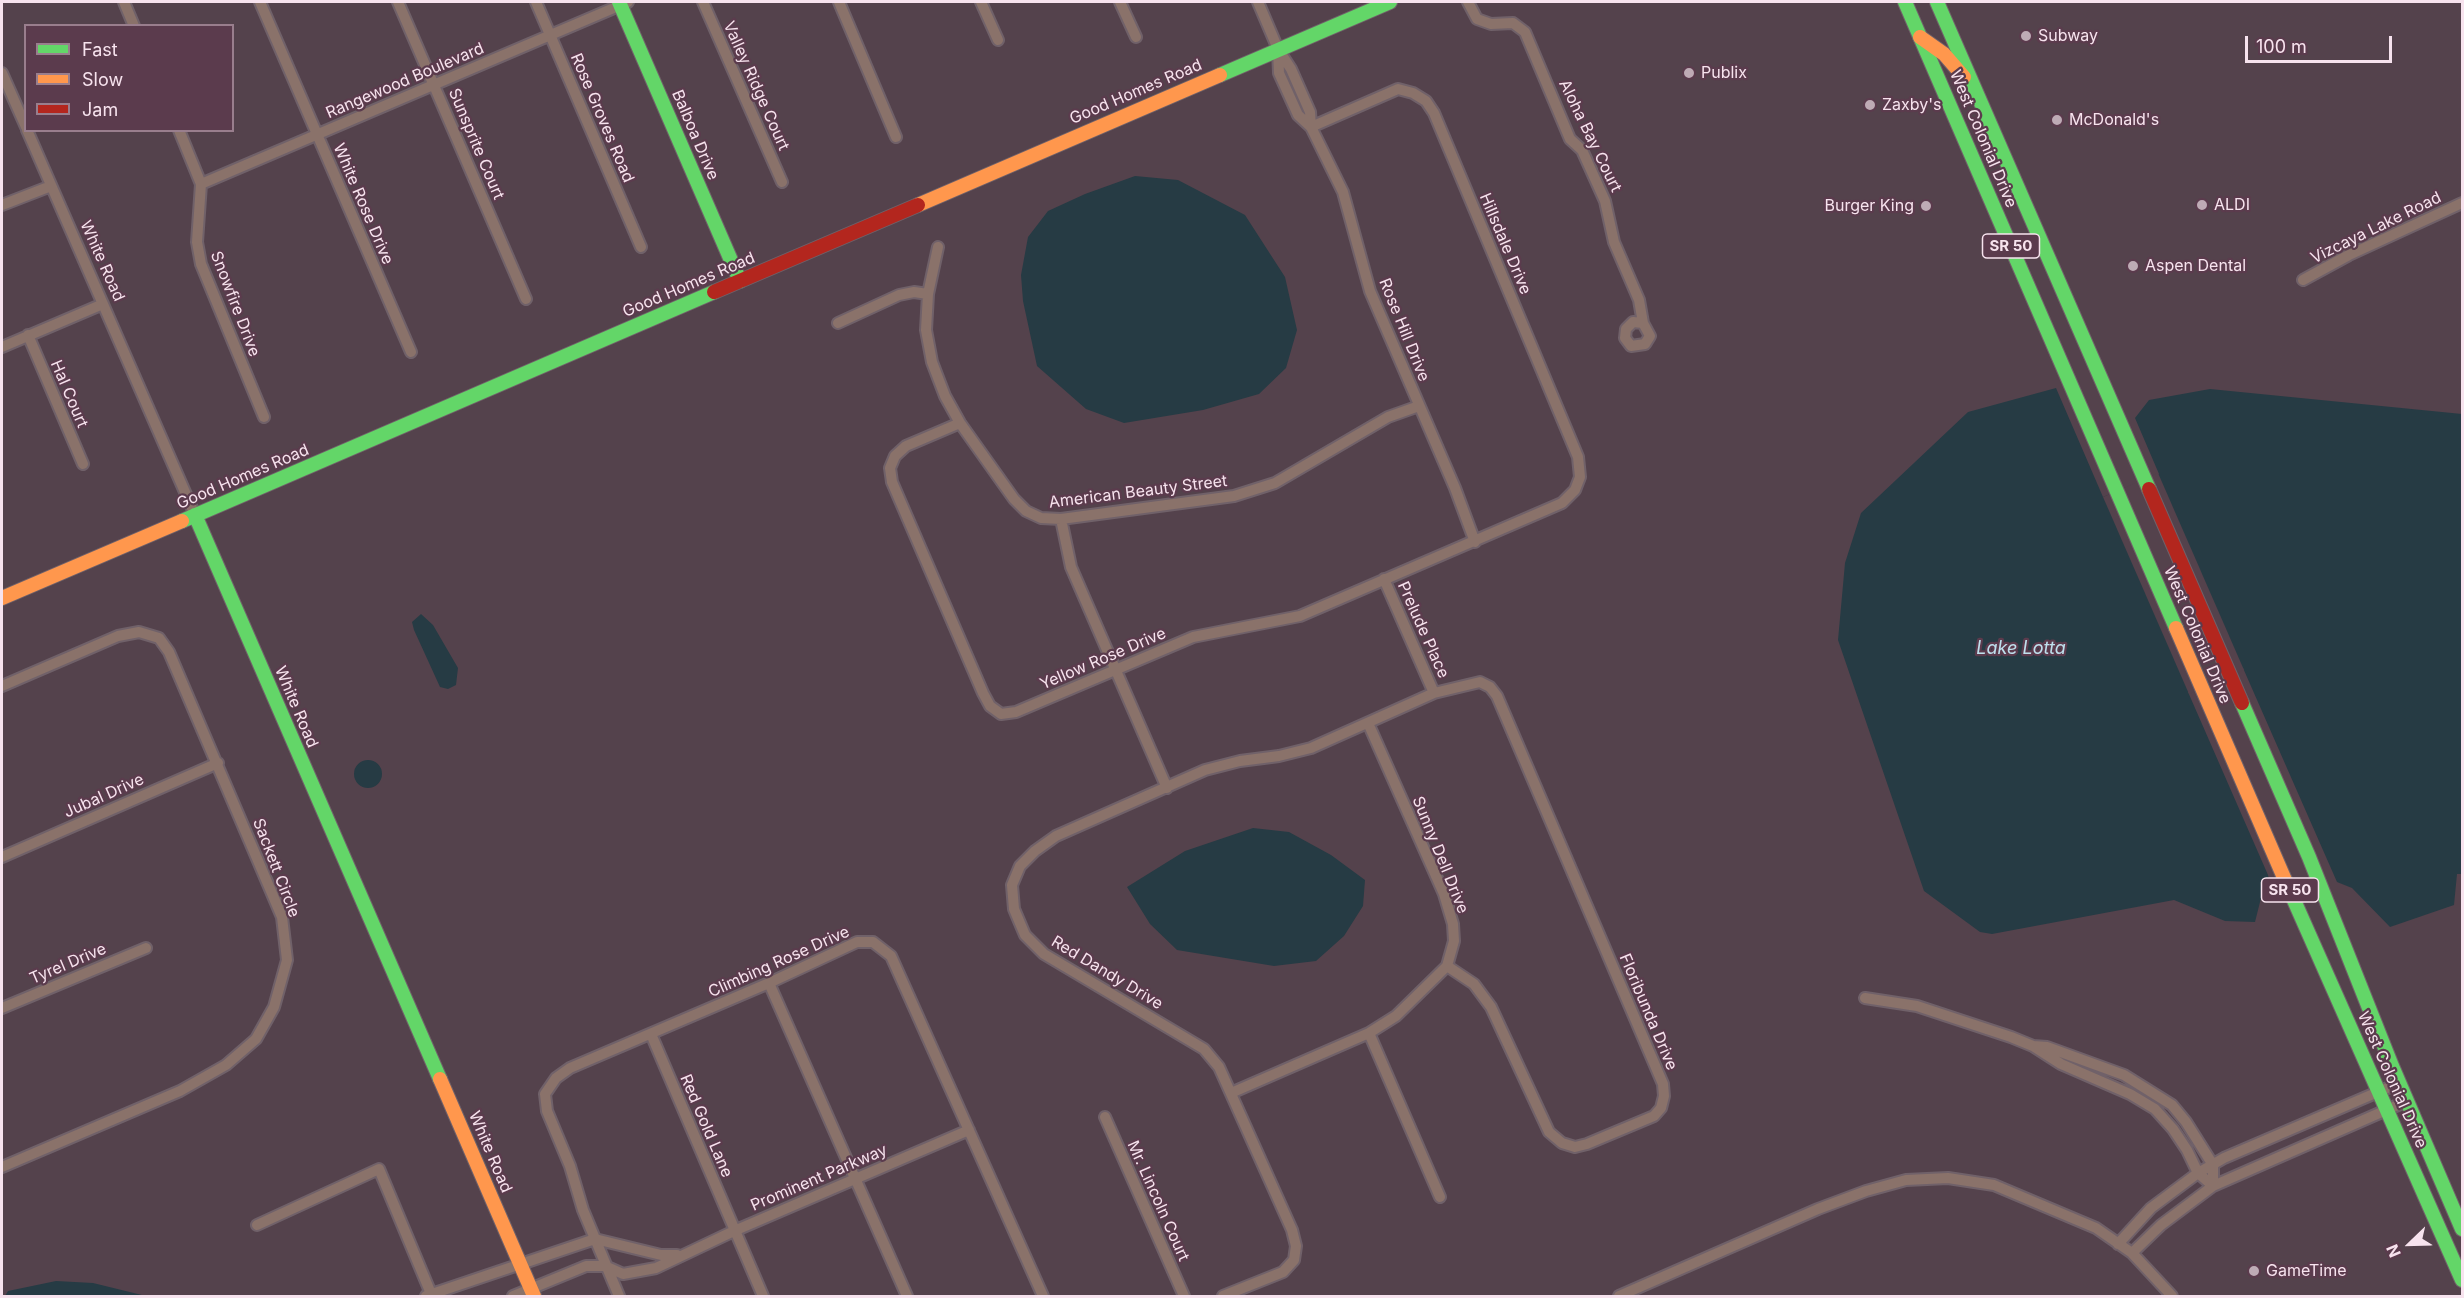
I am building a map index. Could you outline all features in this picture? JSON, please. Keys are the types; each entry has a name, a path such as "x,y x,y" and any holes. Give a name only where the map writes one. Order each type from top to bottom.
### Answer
{"main road":[{"name":"Good Homes Road","path":"2,598 1390,2"},
{"name":"West Colonial Drive","path":"1905,2 2085,380 2145,479 2309,857 2399,1083 2463,1229"},
{"name":"West Colonial Drive","path":"1937,2 1976,90 2085,380 2117,491 2378,1092 2463,1280"},
{"name":"Balboa Drive","path":"622,3 740,281"},
{"path":"1920,37 1944,54 1976,90"},
{"name":"White Road","path":"195,515 532,1293"}],"street":[{"path":"124,2 133,24"},
{"name":"White Rose Drive","path":"260,2 411,352"},
{"name":"Sunsprite Court","path":"398,2 526,299"},
{"name":"Rose Groves Road","path":"536,2 641,247"},
{"name":"Valley Ridge Court","path":"703,2 782,182"},
{"path":"839,2 896,137"},
{"path":"981,2 998,40"},
{"path":"1120,2 1136,37"},
{"name":"Rose Hill Drive","path":"1258,2 1278,49 1280,73 1293,105 1298,115 1311,127 1343,192 1370,291 1475,542"},
{"name":"Aloha Bay Court","path":"1468,2 1477,19 1491,24 1513,23 1525,32 1570,138 1582,150 1605,201 1614,242 1639,300 1643,323"},
{"name":"Rangewood Boulevard","path":"201,184 622,3"},
{"name":"White Road","path":"2,73 24,124"},
{"name":"Hillsdale Drive","path":"1311,127 1398,90 1413,93 1426,101 1434,113 1578,458 1580,477 1575,490 1552,509"},
{"name":"White Road","path":"27,132 195,515"},
{"name":"Snowfire Drive","path":"180,132 201,184 197,242 201,264 264,417"},
{"path":"2,205 51,186"},
{"name":"Vizcaya Lake Road","path":"2303,280 2349,255 2463,203"},
{"name":"American Beauty Street","path":"938,248 928,294 926,330 932,362 945,396 960,423 1014,499 1026,511 1041,518 1061,519 1234,496 1275,483 1388,417 1419,406"},
{"path":"838,323 899,295 914,292 928,294"},
{"path":"2,347 103,304"},
{"name":"Hal Court","path":"28,335 83,464"},
{"name":"Yellow Rose Drive","path":"960,423 906,446 895,456 890,468 892,482 990,706 1001,714 1016,712 1193,637 1300,616 1552,509"},
{"path":"1061,519 1071,567 1167,788"},
{"name":"Prelude Place","path":"1384,579 1434,693"},
{"name":"Sackett Circle","path":"2,686 118,636 139,632 159,638 169,652 218,763 282,917 287,960 274,1007 256,1039 226,1065 180,1091 2,1167"},
{"name":"Floribunda Drive","path":"1434,693 1480,682 1490,687 1497,696 1663,1084 1664,1096 1661,1108 1654,1116 1587,1144 1575,1147 1562,1143 1550,1132 1491,1007 1473,984 1447,966"},
{"name":"Red Dandy Drive","path":"1223,1296 1283,1272 1294,1260 1296,1246 1292,1230 1219,1067 1204,1049 1044,954 1025,935 1014,909 1012,885 1020,866 1035,851 1056,837 1205,770 1311,748 1434,693"},
{"name":"Sunny Dell Drive","path":"1368,723 1444,894 1453,924 1454,941 1447,966"},
{"name":"Jubal Drive","path":"2,857 218,763"},
{"name":"Climbing Rose Drive","path":"619,1296 583,1210 570,1166 547,1111 545,1094 556,1078 570,1068 769,983 857,942 873,942 891,956 1043,1296"},
{"name":"Tyrel Drive","path":"2,1008 146,948"},
{"path":"1231,1094 1369,1033 1396,1016 1447,966"},
{"path":"769,983 907,1296"},
{"path":"1865,998 1917,1006 2033,1046 2061,1064 2130,1094 2155,1109 2187,1150 2198,1173 2213,1186"},
{"path":"1369,1033 1440,1197"},
{"name":"Red Gold Lane","path":"651,1034 763,1296"},
{"path":"2033,1046 2047,1047 2071,1054 2124,1075 2152,1090 2172,1105 2186,1122 2213,1165 2213,1186"},
{"path":"2118,1244 2151,1208 2198,1173 2399,1083"},
{"path":"2132,1254 2161,1225 2213,1186 2407,1101"},
{"name":"Mr. Lincoln Court","path":"1105,1117 1184,1296"},
{"name":"Prominent Parkway","path":"513,1296 532,1293 570,1270 586,1266 605,1266 623,1274 639,1273 656,1268 734,1231 969,1130"},
{"path":"258,1225 380,1169 430,1296 520,1263 595,1239"},
{"path":"1619,1296 1818,1209 1866,1191 1906,1180 1948,1178 1994,1185 2096,1228 2132,1254 2172,1296"},
{"name":"Prominent Parkway","path":"595,1239 661,1255 682,1255"}],"water":[{"path":"1135,176 1178,180 1245,215 1285,277 1297,330 1286,368 1259,394 1203,410 1124,423 1086,409 1037,366 1023,301 1021,275 1028,237 1048,211 1085,194"},
{"name":"Lake Lotta","path":"2056,388 2103,497 2159,474 2135,418 2149,400 2210,389 2462,414 2462,874 2457,874 2454,905 2390,927 2352,888 2337,882 2243,668 2188,692 2268,875 2273,896 2261,898 2255,922 2225,921 2174,900 1992,934 1980,932 1924,891 1838,640 1845,563 1861,513 1968,412"},
{"path":"421,614 433,625 458,668 456,685 448,689 440,687 414,630 412,622"},
{"path":"368,760 378,764 382,774 378,784 368,788 358,784 354,774 358,764"},
{"path":"1253,828 1289,832 1331,855 1365,880 1363,906 1344,936 1316,961 1274,966 1177,950 1150,924 1127,887 1185,851"},
{"path":"56,1281 93,1283 146,1296 5,1296 8,1291"}],"pier":[{"path":"2158,473 2244,670 2189,694 2103,497"}],"traffic: fast":[{"path":"619,2 740,281"},
{"path":"1220,75 1390,2"},
{"path":"1905,2 2176,628"},
{"path":"1937,2 2149,489"},
{"path":"182,521 714,292"},
{"path":"195,515 440,1079"},
{"path":"2242,703 2309,857 2392,1066 2462,1229"},
{"path":"2285,880 2462,1280"}],"traffic: slow":[{"path":"1920,37 1944,54 1964,77"},
{"path":"918,205 1220,75"},
{"path":"2,598 182,521"},
{"path":"2176,628 2285,880"},
{"path":"440,1079 534,1296"}],"traffic: jam":[{"path":"714,292 918,205"},
{"path":"2149,489 2242,703"}],"place":[{"name":"Subway","path":"2026,36"},
{"name":"Publix","path":"1689,73"},
{"name":"Zaxby's","path":"1870,105"},
{"name":"McDonald's","path":"2057,120"},
{"name":"ALDI","path":"2202,205"},
{"name":"Burger King","path":"1926,206"},
{"name":"Aspen Dental","path":"2133,266"},
{"name":"GameTime","path":"2254,1271"}]}
